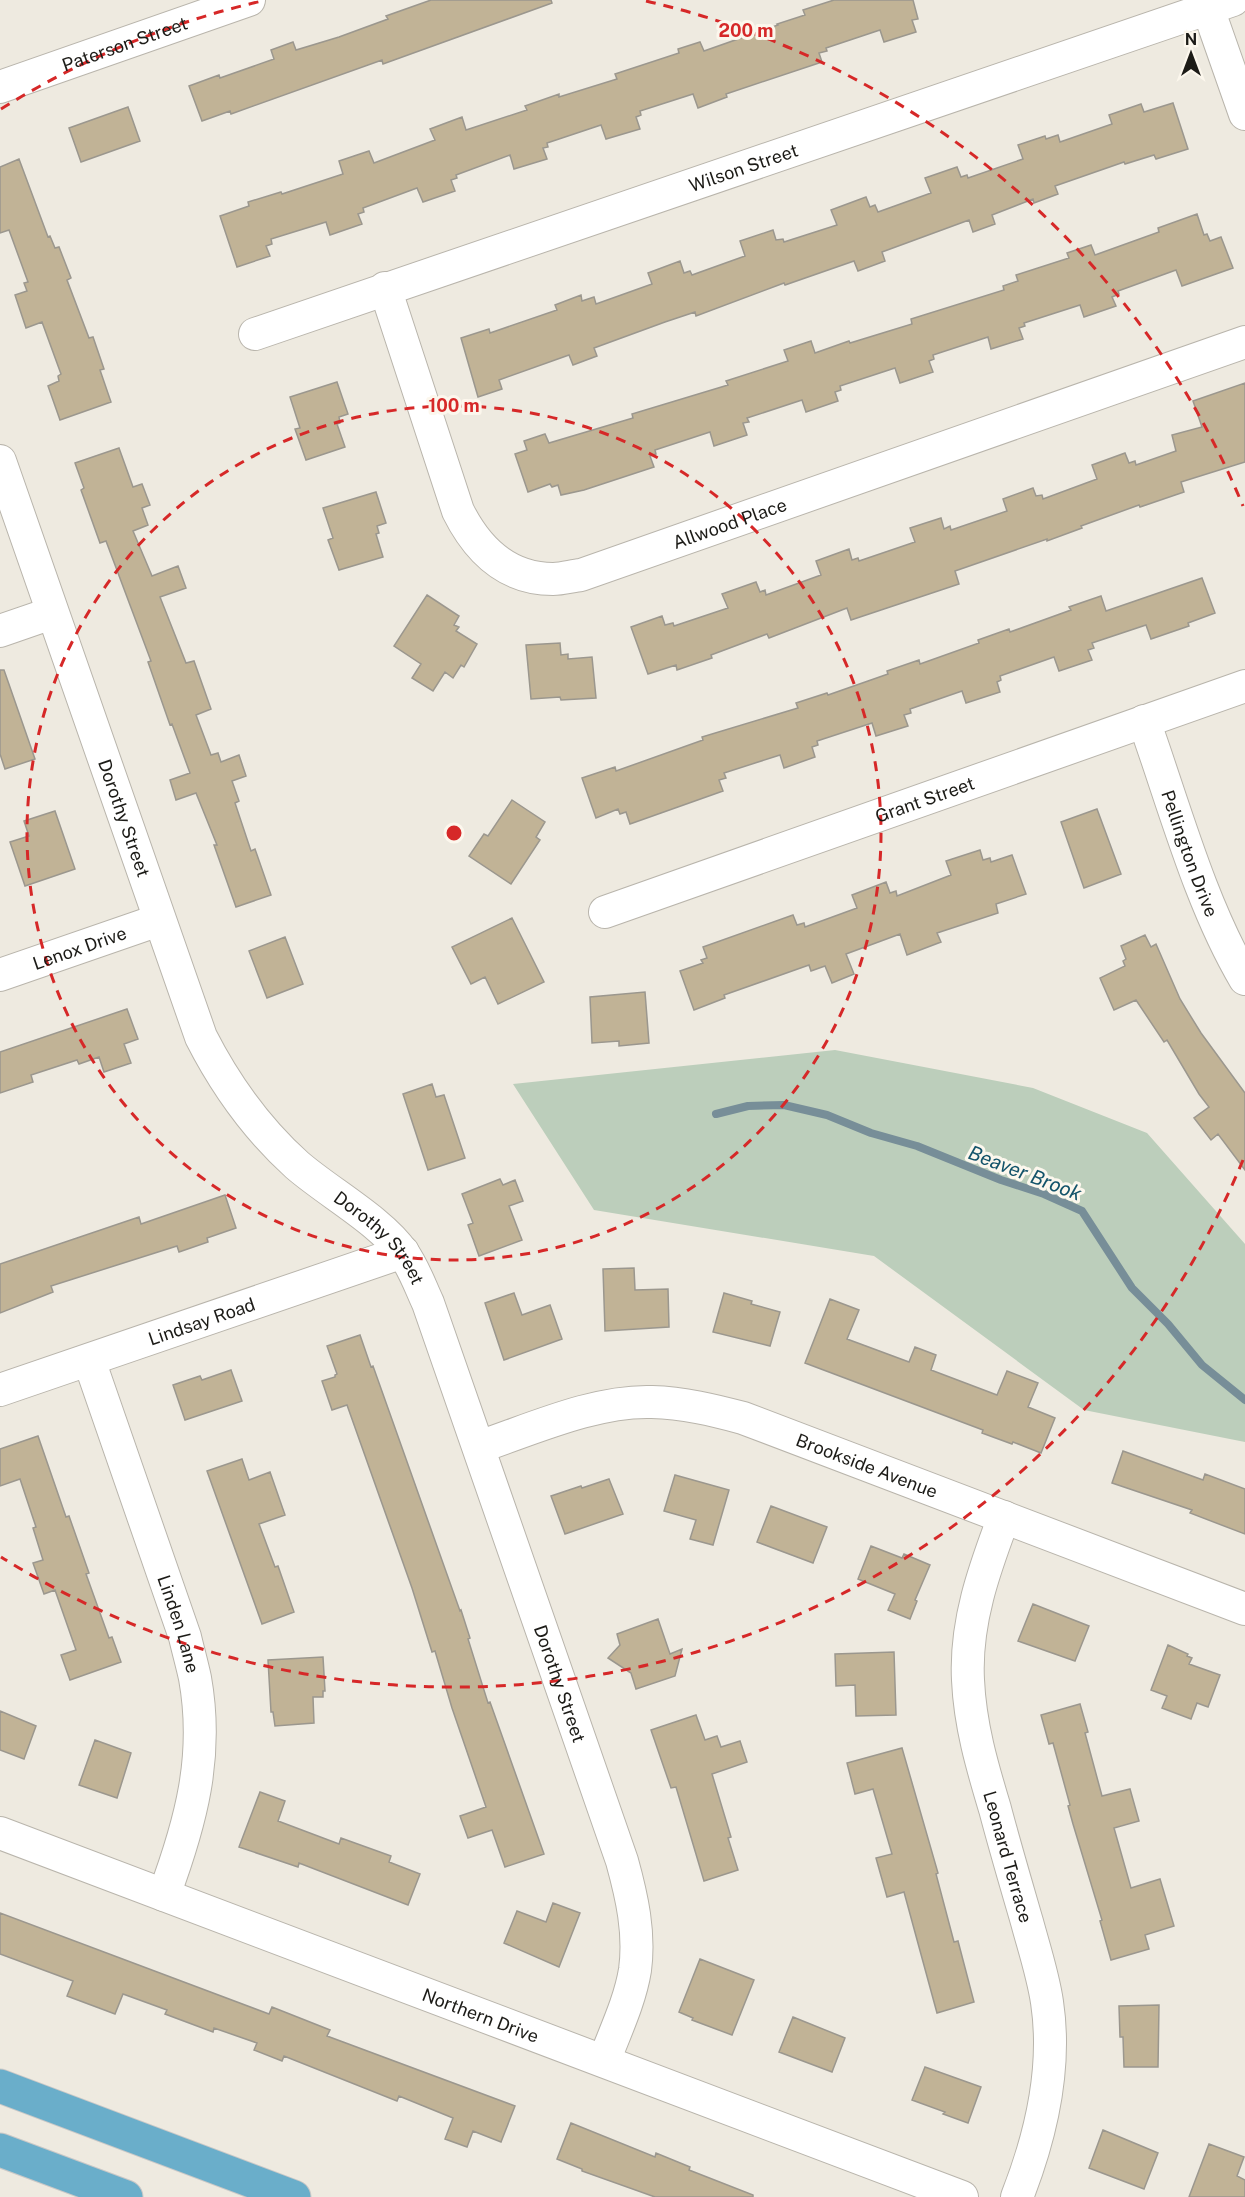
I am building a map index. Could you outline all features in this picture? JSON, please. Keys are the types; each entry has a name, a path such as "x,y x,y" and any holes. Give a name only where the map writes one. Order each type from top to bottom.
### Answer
{"highway":[{"path":"0,2086 294,2197"},
{"path":"0,2150 126,2197"}],"street":[{"name":"Paterson Street","path":"0,87 249,0"},
{"path":"1215,3 1245,114"},
{"name":"Wilson Street","path":"255,334 1215,3"},
{"name":"Allwood Place","path":"385,288 458,511 470,534 486,553 504,565 527,576 553,579 581,575 1245,342"},
{"name":"Dorothy Street","path":"0,461 159,920 201,1037 218,1071 265,1134 297,1165 385,1232 403,1252 428,1303 633,1898 637,1935 635,1971 604,2061"},
{"path":"0,631 52,613"},
{"name":"Grant Street","path":"605,912 1245,686"},
{"name":"Pellington Drive","path":"1144,721 1207,902 1245,979"},
{"name":"Lenox Drive","path":"0,975 159,920"},
{"name":"Lindsay Road","path":"0,1390 403,1252"},
{"name":"Linden Lane","path":"89,1359 185,1637 195,1677 200,1720 199,1764 193,1809 164,1895"},
{"name":"Brookside Avenue","path":"479,1447 605,1406 651,1402 699,1406 743,1418 1245,1609"},
{"name":"Leonard Terrace","path":"1004,1517 975,1601 969,1640 968,1678 971,1718 980,1757 1038,1961 1047,2002 1050,2042 1047,2087 1041,2125 1017,2197"},
{"name":"Northern Drive","path":"0,1833 962,2197"}],"green space":[{"path":"835,1050 1033,1088 1147,1133 1245,1244 1245,1442 1084,1410 874,1256 594,1210 513,1084"}],"building":[{"path":"431,0 551,0 552,3 383,64 382,60 231,114 230,111 202,121 189,86 274,59 271,50 293,42 296,50 339,37 388,19 386,16"},
{"path":"834,0 913,0 918,19 912,20 916,32 884,42 880,30 826,48 827,51 819,53 822,62 726,94 727,97 698,108 693,94 640,111 641,115 636,117 640,129 606,139 601,125 547,143 548,147 543,148 547,159 514,169 510,155 456,175 457,178 451,180 455,191 423,202 417,188 363,208 364,212 358,214 362,224 330,235 326,222 271,239 272,244 266,246 270,256 237,267 220,216 249,206 248,202 281,192 282,194 343,174 339,161 369,151 374,163 435,140 430,129 462,117 466,130 527,110 525,106 559,94 559,97 617,79 615,74 679,53 678,49 700,42 704,51 805,15 803,10"},
{"path":"1173,103 1188,149 1156,159 1154,155 1125,164 1124,162 1055,186 1058,194 1034,203 1033,199 992,215 995,224 973,232 969,220 882,252 885,261 858,271 854,261 785,285 784,283 696,316 695,312 594,348 597,356 573,365 569,355 499,380 502,389 478,397 461,338 489,329 490,333 557,310 555,305 581,295 582,301 594,297 596,304 652,284 648,273 680,261 684,273 690,271 692,275 745,256 740,241 773,230 776,240 783,239 784,242 837,225 831,210 866,197 870,207 875,205 878,212 931,193 925,178 957,167 961,177 967,175 968,178 1023,159 1018,145 1045,136 1046,139 1058,135 1060,142 1112,124 1109,115 1141,104 1144,112"},
{"path":"128,107 140,141 81,162 69,128"},
{"path":"19,159 48,237 50,236 55,248 59,247 71,278 67,280 89,338 93,337 104,369 100,370 111,402 60,420 48,386 59,381 58,376 61,374 42,322 26,328 15,295 27,291 24,283 28,282 9,230 0,233 0,167"},
{"path":"1197,214 1204,235 1207,234 1210,241 1221,237 1233,268 1182,286 1176,270 1118,291 1119,294 1112,297 1116,306 1084,317 1080,305 1024,323 1025,326 1019,328 1023,339 991,349 988,337 933,355 934,359 929,361 933,372 900,383 895,368 840,386 841,390 835,392 838,401 806,412 802,400 747,418 749,422 743,423 747,435 714,446 710,432 655,450 656,454 650,456 654,467 584,490 561,495 558,485 552,487 550,484 528,492 515,454 527,450 524,441 545,434 549,443 633,418 632,414 728,385 726,381 788,361 784,350 811,341 815,353 912,324 911,319 1004,290 1003,286 1018,281 1016,275 1069,258 1067,253 1091,245 1095,255 1159,232 1158,228"},
{"path":"337,382 348,414 339,417 340,423 337,424 345,447 306,460 295,429 300,428 290,397"},
{"path":"1245,383 1245,462 1181,482 1184,492 1140,507 1139,505 1047,541 1047,539 955,571 959,584 851,620 847,608 769,638 767,634 711,655 712,658 677,670 676,665 648,674 631,627 662,616 665,625 673,623 674,626 728,608 722,594 756,582 760,592 765,590 766,595 821,575 816,561 849,549 852,560 858,558 859,561 915,542 910,528 941,518 944,529 950,526 951,530 1007,511 1003,499 1033,488 1036,496 1042,495 1043,499 1097,479 1092,465 1125,453 1129,463 1135,461 1136,465 1176,451 1172,435 1202,427 1193,401"},
{"path":"119,448 133,487 142,484 150,505 142,508 148,525 133,531 152,576 178,566 186,588 160,597 186,663 194,661 211,709 196,715 211,755 218,753 221,762 239,755 246,776 232,781 239,801 235,803 251,851 255,849 271,895 236,907 214,845 217,845 196,793 176,800 170,780 190,773 172,724 170,725 148,662 151,661 106,541 100,543 81,490 84,488 75,463"},
{"path":"376,492 386,523 377,526 379,533 376,534 383,557 339,570 328,540 333,538 323,508"},
{"path":"1202,578 1215,613 1188,623 1189,626 1151,639 1146,625 1092,643 1094,648 1088,650 1092,660 1059,671 1054,657 1000,676 1001,680 997,682 1000,692 966,703 962,691 910,709 911,713 904,715 908,726 876,736 872,723 817,741 818,745 812,747 815,757 784,768 780,755 724,773 726,778 719,780 723,791 630,824 626,812 620,814 618,809 596,818 582,778 615,767 616,771 703,740 702,737 798,708 796,703 827,693 828,695 888,674 887,671 919,660 920,664 979,643 978,640 1009,629 1010,632 1071,610 1069,607 1101,596 1106,611"},
{"path":"427,595 459,616 454,625 459,627 456,631 477,644 464,667 461,665 453,678 445,672 433,691 412,678 421,664 394,646"},
{"path":"560,643 561,655 568,654 568,659 592,657 596,698 531,699 526,645"},
{"path":"0,670 4,670 35,759 5,769 0,754"},
{"path":"512,800 545,822 536,837 540,840 511,884 469,856 484,834 488,836"},
{"path":"1097,809 1121,874 1084,888 1061,822"},
{"path":"55,811 75,869 25,886 10,842 29,836 24,821"},
{"path":"980,850 983,860 990,858 991,862 1012,855 1026,894 996,904 998,913 937,933 941,942 907,955 900,934 846,954 854,974 832,983 825,966 811,971 809,965 724,995 725,998 694,1010 680,971 703,963 701,960 707,958 703,947 793,915 797,925 804,923 805,927 857,908 852,895 886,882 890,893 896,891 897,896 951,875 946,861"},
{"path":"512,918 544,982 498,1004 485,977 471,984 452,947"},
{"path":"1145,935 1151,947 1156,944 1180,999 1201,1033 1245,1093 1245,1170 1218,1134 1211,1140 1194,1118 1209,1107 1167,1040 1164,1042 1136,1000 1114,1010 1100,978 1125,966 1123,961 1126,959 1121,946"},
{"path":"285,937 303,984 267,998 249,951"},
{"path":"645,992 649,1043 619,1046 619,1041 592,1043 590,997"},
{"path":"127,1009 138,1039 124,1044 131,1063 104,1072 99,1057 79,1064 77,1060 31,1075 33,1082 0,1093 0,1052"},
{"path":"432,1084 436,1097 444,1095 465,1158 428,1170 403,1094"},
{"path":"500,1179 503,1185 515,1180 523,1201 509,1206 522,1240 479,1256 468,1225 473,1223 462,1194"},
{"path":"225,1195 236,1228 207,1238 208,1242 179,1252 177,1246 51,1286 53,1292 0,1313 0,1264 139,1217 141,1224"},
{"path":"634,1268 635,1290 668,1289 669,1327 605,1331 603,1269"},
{"path":"514,1293 522,1315 550,1305 562,1339 504,1360 485,1303"},
{"path":"724,1293 780,1312 770,1346 713,1332"},
{"path":"830,1299 859,1310 847,1339 909,1362 915,1347 936,1355 931,1370 997,1395 1007,1371 1038,1383 1028,1407 1055,1418 1041,1453 982,1433 983,1430 805,1363"},
{"path":"360,1335 461,1610 488,1703 490,1702 544,1854 505,1867 492,1830 468,1838 460,1816 486,1807 435,1651 432,1652 412,1588 347,1405 332,1410 322,1381 335,1377 337,1374 327,1346"},
{"path":"231,1370 242,1401 185,1420 173,1385 200,1376 202,1380"},
{"path":"38,1436 66,1517 69,1516 89,1573 86,1574 109,1638 112,1637 121,1662 70,1680 61,1655 76,1650 55,1590 44,1594 33,1563 43,1560 33,1528 36,1527 20,1479 0,1486 0,1449"},
{"path":"1123,1451 1203,1480 1205,1474 1245,1489 1245,1534 1190,1513 1192,1510 1112,1483"},
{"path":"242,1459 249,1480 270,1472 285,1515 259,1524 275,1567 278,1566 294,1612 262,1624 207,1471"},
{"path":"675,1475 729,1490 713,1545 690,1539 696,1520 664,1511"},
{"path":"609,1479 623,1514 565,1534 551,1496"},
{"path":"771,1506 827,1527 813,1563 757,1542"},
{"path":"871,1546 902,1558 904,1554 930,1565 915,1600 917,1601 910,1619 888,1610 895,1594 858,1579"},
{"path":"1033,1604 1089,1626 1075,1661 1018,1641"},
{"path":"658,1619 670,1654 682,1649 675,1676 636,1689 631,1673 608,1658 620,1645 617,1634"},
{"path":"1168,1645 1188,1654 1187,1656 1192,1658 1189,1664 1220,1675 1208,1707 1197,1703 1191,1719 1162,1708 1167,1696 1151,1690"},
{"path":"894,1652 896,1715 856,1716 855,1685 836,1686 835,1654"},
{"path":"323,1657 325,1691 323,1691 323,1697 313,1697 314,1723 275,1726 273,1712 271,1712 268,1660"},
{"path":"1080,1704 1088,1732 1085,1733 1102,1796 1130,1789 1139,1821 1114,1828 1131,1888 1160,1879 1174,1926 1145,1935 1149,1949 1111,1960 1053,1743 1049,1744 1041,1715"},
{"path":"0,1711 36,1726 24,1759 0,1750"},
{"path":"696,1715 705,1740 717,1736 721,1747 740,1741 747,1762 712,1774 731,1837 728,1838 738,1870 704,1881 676,1787 671,1788 651,1730"},
{"path":"95,1740 131,1753 117,1798 79,1785"},
{"path":"902,1748 938,1873 936,1874 954,1942 958,1941 974,2002 937,2013 904,1892 887,1897 876,1858 892,1854 873,1789 855,1794 847,1763"},
{"path":"260,1792 285,1801 278,1821 339,1844 341,1838 391,1856 389,1862 420,1874 408,1905 299,1863 298,1867 239,1847"},
{"path":"553,1903 580,1913 559,1967 504,1943 517,1911 546,1922"},
{"path":"0,1913 269,2014 272,2007 330,2030 327,2036 515,2106 501,2142 473,2131 467,2147 445,2139 453,2118 399,2096 397,2101 284,2056 282,2061 254,2050 257,2043 214,2028 213,2032 165,2014 167,2010 123,1994 115,2014 67,1996 73,1981 0,1954"},
{"path":"700,1959 754,1980 732,2035 692,2020 693,2018 679,2012"},
{"path":"1159,2005 1158,2067 1124,2067 1119,2006"},
{"path":"793,2017 845,2038 832,2072 779,2052"},
{"path":"925,2067 981,2087 968,2123 912,2100"},
{"path":"571,2123 655,2157 656,2153 690,2167 689,2170 753,2195 753,2197 655,2197 582,2171 582,2169 557,2159"},
{"path":"1103,2130 1158,2153 1144,2189 1089,2168"},
{"path":"1209,2144 1244,2157 1237,2176 1245,2180 1245,2197 1189,2197"}],"waterway":[{"name":"Beaver Brook","path":"716,1114 748,1106 784,1105 827,1115 871,1133 917,1146 1001,1180 1044,1194 1082,1211 1132,1288 1168,1324 1202,1365 1245,1400"}]}
